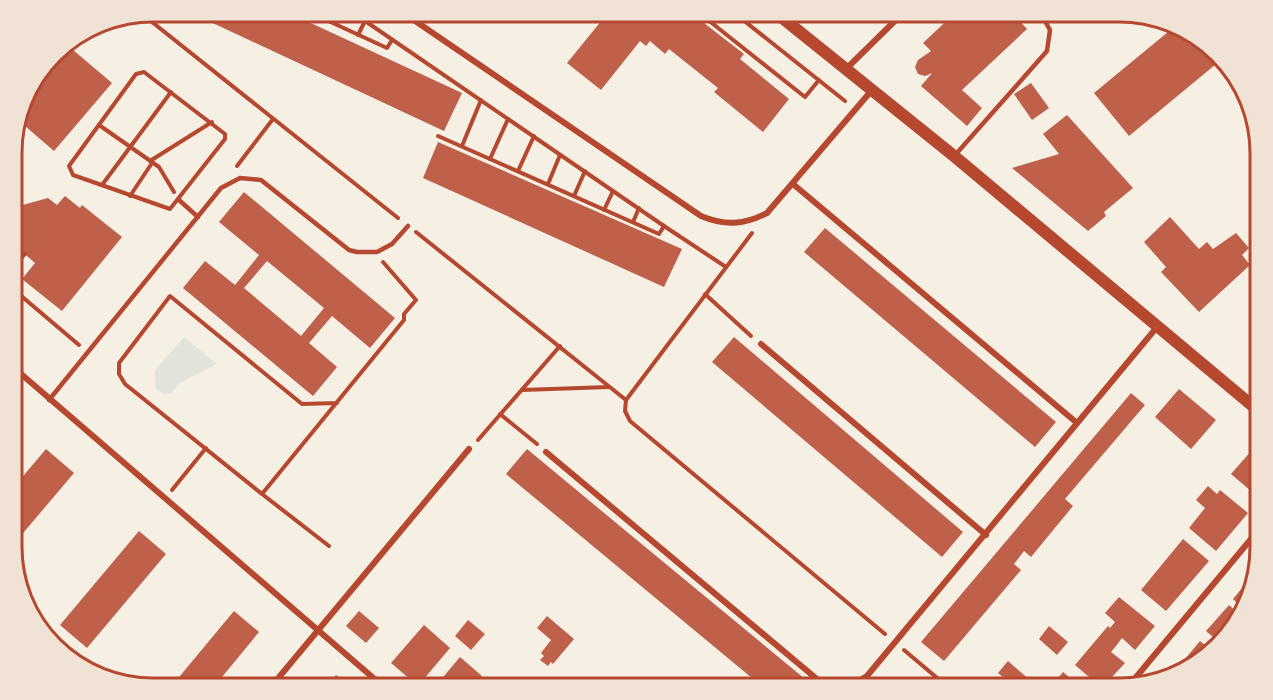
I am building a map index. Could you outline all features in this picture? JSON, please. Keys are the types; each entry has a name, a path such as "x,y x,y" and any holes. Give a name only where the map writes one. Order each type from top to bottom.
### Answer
{"main road":[{"path":"788,22 954,156 1250,404"}],"street":[{"path":"846,69 894,22"},
{"path":"418,23 701,216 713,221 735,224 767,213 872,90"},
{"path":"793,184 1077,423"},
{"path":"867,676 1157,327"},
{"path":"761,344 986,535"},
{"path":"22,375 373,678"},
{"path":"279,678 469,449"},
{"path":"546,452 815,677"},
{"path":"1137,676 1250,540"}],"lane":[{"path":"954,156 1047,51 1050,30 1046,22"},
{"path":"50,399 221,188 240,178 261,180 349,250 375,252 392,244 408,225"},
{"path":"179,200 198,217"}],"path":[{"path":"712,22 805,97 819,80"},
{"path":"746,22 855,109"},
{"path":"153,23 626,400"},
{"path":"332,23 387,48 392,39"},
{"path":"358,35 364,23"},
{"path":"368,23 726,267"},
{"path":"139,72 144,72 171,92 223,130 225,139 170,209 73,175 69,166 139,72"},
{"path":"102,185 171,92"},
{"path":"462,146 481,100"},
{"path":"244,158 273,119"},
{"path":"490,159 508,119"},
{"path":"130,196 151,162 212,122"},
{"path":"99,125 159,167 179,200"},
{"path":"438,136 659,234 664,226"},
{"path":"518,171 534,136"},
{"path":"548,184 560,155"},
{"path":"574,196 585,171"},
{"path":"604,210 613,190"},
{"path":"633,222 639,208"},
{"path":"767,213 626,400 626,411 630,421 936,677"},
{"path":"262,494 404,320 404,314 416,300 375,252"},
{"path":"22,257 25,254"},
{"path":"705,294 761,344"},
{"path":"329,546 125,384 119,374 119,363 123,354 170,296 302,404 337,403"},
{"path":"22,297 88,352"},
{"path":"469,449 560,346"},
{"path":"521,390 609,387"},
{"path":"500,414 546,452"},
{"path":"165,499 206,448"}],"shaded area":[{"path":"184,337 217,364 180,383 170,394 163,394 155,389 155,370"}],"building":[{"path":"703,22 744,54 740,59 789,99 763,132 714,92 718,88 669,49 665,54 650,41 646,46 640,41 601,90 567,63 600,23"},
{"path":"945,22 1021,22 1027,29 962,90 982,108 967,126 921,86 932,73 925,76 918,74 915,67 918,60 931,51 923,43"},
{"path":"213,23 310,23 462,93 444,131"},
{"path":"1168,32 1185,40 1216,65 1129,136 1094,93"},
{"path":"73,50 112,83 54,151 26,127 27,120 40,88 61,61"},
{"path":"1031,83 1049,108 1032,120 1014,94"},
{"path":"1067,115 1133,188 1104,212 1106,216 1088,231 1012,168 1059,154 1043,134"},
{"path":"438,142 682,249 664,287 423,178"},
{"path":"244,192 395,318 370,348 332,316 309,343 337,367 313,396 183,288 205,261 235,285 259,255 219,222","holes":["267,261 324,308 301,336 244,288"]},
{"path":"65,196 80,208 82,205 122,237 62,311 22,279 35,263 22,252 22,205 48,198 57,205"},
{"path":"1170,217 1199,249 1207,242 1213,249 1236,233 1249,248 1242,255 1250,265 1199,312 1161,272 1166,267 1144,242"},
{"path":"825,228 1056,422 1035,447 804,252"},
{"path":"734,337 963,532 942,557 712,362"},
{"path":"1179,389 1216,420 1191,449 1155,417"},
{"path":"1131,393 1145,405 1065,499 1073,506 1031,557 1024,551 1014,564 1021,570 944,661 921,642"},
{"path":"46,449 74,473 22,534 22,477"},
{"path":"527,449 803,677 751,677 506,474"},
{"path":"1250,452 1250,490 1231,474"},
{"path":"1208,486 1217,494 1220,490 1248,513 1216,551 1189,528 1205,508 1196,500"},
{"path":"139,531 166,554 87,648 60,625"},
{"path":"1183,539 1209,561 1166,611 1141,590"},
{"path":"1245,585 1238,604 1233,599"},
{"path":"1119,597 1155,626 1135,650 1122,638 1111,652 1125,663 1112,677 1089,677 1075,665 1108,626 1110,628 1115,622 1105,613"},
{"path":"1229,605 1234,610 1214,637 1206,631"},
{"path":"234,611 259,632 221,678 178,678"},
{"path":"359,611 379,628 366,643 346,626"},
{"path":"547,616 574,639 553,664 551,662 548,666 540,660 544,656 541,653 551,640 537,628"},
{"path":"468,620 485,634 471,650 455,636"},
{"path":"424,625 450,648 425,678 408,678 391,663"},
{"path":"1049,626 1068,642 1057,655 1039,639"},
{"path":"1200,641 1205,645 1192,655 1184,660"},
{"path":"460,657 482,676 481,678 443,678"},
{"path":"1008,661 1026,677 1003,677 998,673"},
{"path":"1063,672 1069,677 1059,677"}]}
